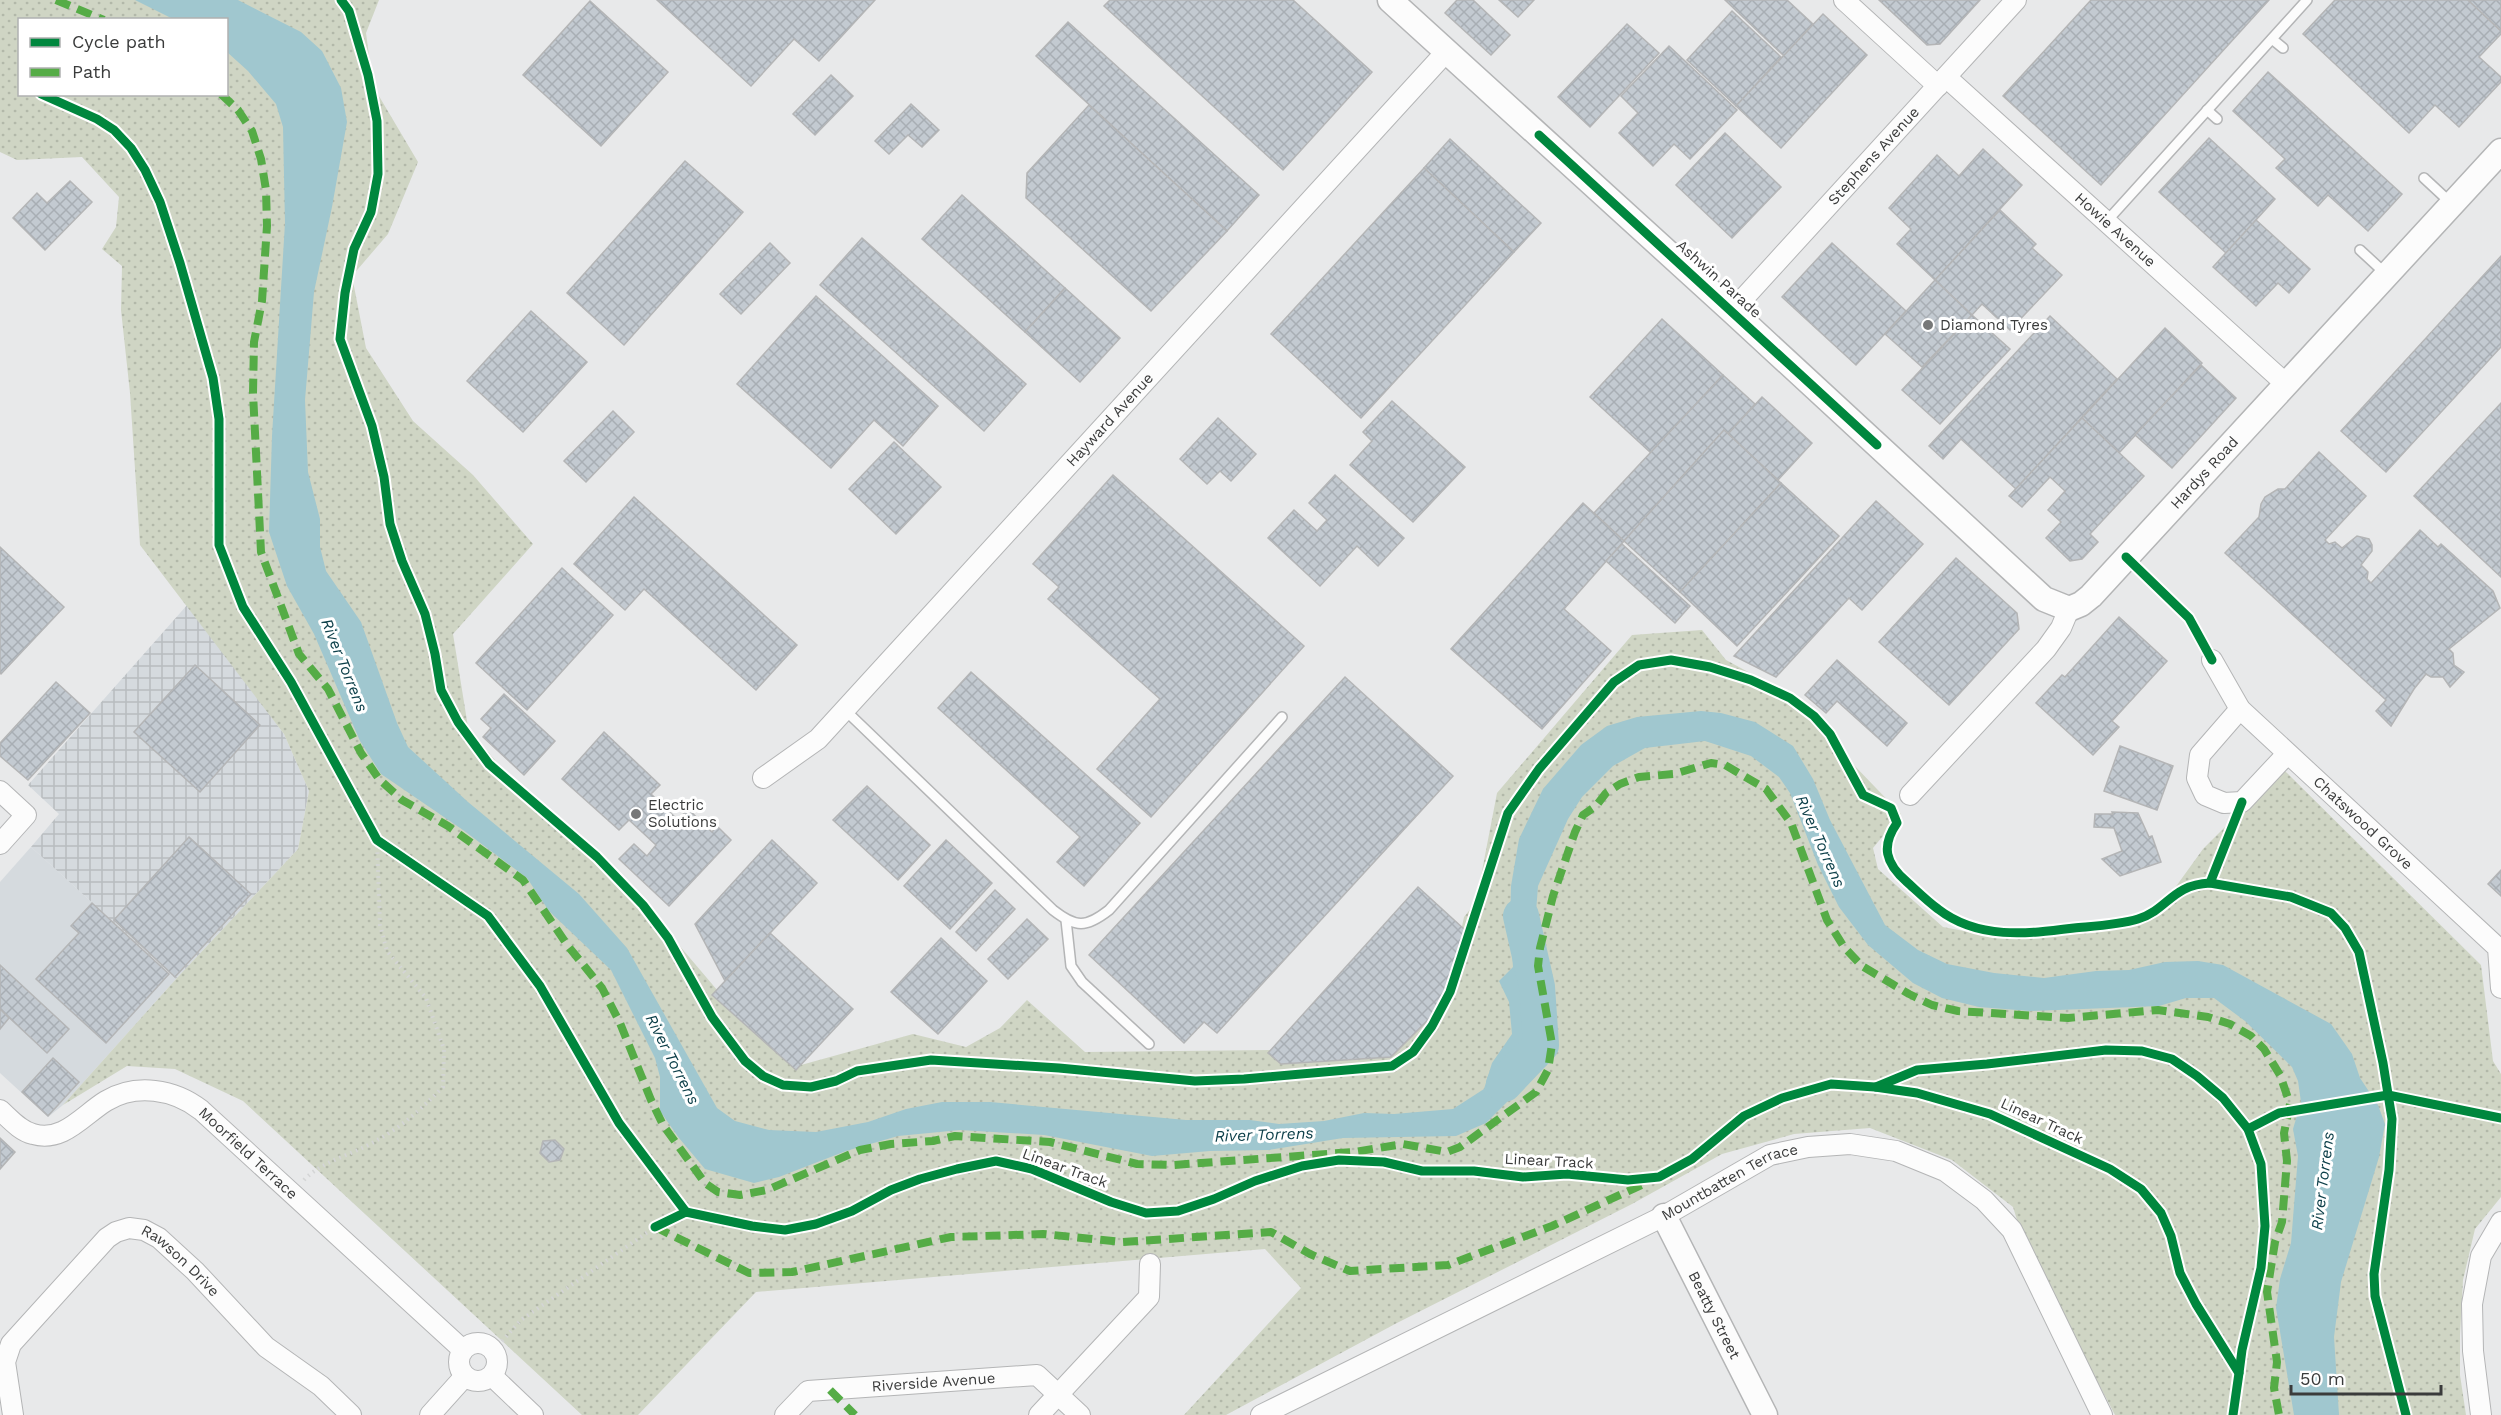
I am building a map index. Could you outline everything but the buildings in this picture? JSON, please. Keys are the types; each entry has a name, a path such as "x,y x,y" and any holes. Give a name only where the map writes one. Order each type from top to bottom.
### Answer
{"street":[{"name":"Ashwin Parade","path":"1391,0 2044,599 2069,609"},
{"name":"Howie Avenue","path":"1844,0 2106,222 2285,383"},
{"name":"Stephens Avenue","path":"1732,311 2016,0"},
{"name":"Hayward Avenue","path":"764,778 818,739 1446,51"},
{"name":"Hardys Road","path":"2069,609 2081,604 2091,596 2501,151"},
{"path":"1910,795 2046,649 2061,628 2069,609"},
{"name":"Chatswood Grove","path":"2212,660 2240,710 2498,948 2501,988"},
{"path":"2240,710 2200,755 2196,778 2205,795 2224,803 2242,802 2287,754"},
{"path":"0,791 26,815 0,844"},
{"name":"Moorfield Terrace","path":"0,1110 27,1132 49,1136 68,1128 118,1095 147,1090 184,1098 201,1110 463,1350"},
{"name":"Mountbatten Terrace","path":"1261,1415 1664,1216 1770,1155 1850,1144 1896,1151 1945,1171 1984,1200 2012,1230 2102,1415"},
{"name":"Beatty Street","path":"1664,1216 1765,1415"},
{"path":"2481,1415 2473,1351 2472,1304 2481,1256 2501,1222"},
{"name":"Rawson Drive","path":"13,1415 5,1362 11,1344 107,1238 129,1228 144,1230 159,1238 195,1271 266,1347 321,1386 351,1415"},
{"path":"1039,1415 1149,1297 1150,1264"},
{"path":"478,1342 487,1344 494,1350 498,1364 492,1376 478,1382 465,1376 459,1363 463,1350 470,1344 478,1342"},
{"path":"430,1415 465,1376"},
{"path":"492,1376 533,1415"},
{"name":"Riverside Avenue","path":"785,1415 808,1391 1037,1376 1080,1415"}],"lane":[{"path":"2106,222 2307,0"},
{"path":"2272,39 2283,48"},
{"path":"2207,110 2217,119"},
{"path":"2424,178 2452,204"},
{"path":"2361,250 2386,274"},
{"path":"845,710 1053,910 1066,920 1081,925 1096,920 1109,910 1282,717"},
{"path":"1066,920 1071,966 1082,982 1149,1044"}],"path":[{"path":"372,831 377,840 387,847"},
{"path":"292,1194 313,1171 369,1145 408,1122 443,1087 444,1049 426,998 387,951 380,925 377,840"},
{"path":"494,1350 521,1320 665,1222"}],"shaded area":[{"path":"188,604 284,734 309,791 298,849 176,979 31,847 59,814 28,785"},
{"path":"31,847 176,979 63,1105 48,1117 0,1073 0,882"}],"green space":[{"path":"0,0 379,0 366,33 373,86 418,162 388,234 352,276 366,348 413,421 473,475 533,544 453,634 468,727 514,784 633,891 729,1004 801,1065 913,1034 966,1047 1000,1028 1027,1000 1085,1052 1382,1049 1454,964 1464,917 1476,902 1497,793 1632,635 1702,630 1726,660 1796,698 1850,761 1901,814 1873,848 1878,869 1943,927 2001,938 2159,910 2203,849 2283,769 2481,965 2493,1061 2501,1074 2501,1197 2475,1229 2463,1280 2460,1375 2466,1415 2115,1415 2023,1239 2013,1207 1952,1160 1870,1128 1794,1134 1722,1154 1632,1204 1395,1324 1226,1415 1184,1415 1301,1288 1265,1249 756,1292 638,1415 582,1415 243,1101 175,1069 127,1066 63,1105 176,979 298,849 309,791 284,734 140,545 130,393 121,310 122,266 102,249 116,227 119,197 82,157 17,160 0,152"}],"water":[{"name":"River Torrens","path":"135,0 238,0 301,32 322,51 341,88 347,122 314,292 305,400 308,472 320,519 320,547 326,571 361,622 397,723 408,747 468,802 579,894 627,948 717,1108 735,1121 769,1130 816,1132 868,1122 906,1109 942,1102 990,1102 1186,1120 1250,1120 1279,1124 1324,1121 1364,1113 1394,1114 1453,1109 1484,1089 1492,1063 1512,1034 1509,1002 1499,981 1513,967 1510,929 1511,886 1519,839 1543,789 1581,745 1607,726 1637,717 1701,711 1721,713 1755,722 1793,746 1813,779 1830,820 1885,925 1918,950 1947,964 1994,973 2044,978 2096,971 2129,970 2165,962 2198,961 2223,965 2331,1024 2352,1054 2360,1078 2378,1105 2385,1124 2379,1157 2341,1282 2334,1337 2339,1415 2294,1415 2276,1308 2280,1279 2291,1243 2298,1156 2293,1129 2301,1102 2298,1081 2292,1067 2245,1021 2214,998 2186,998 2159,1006 2030,1011 1979,1007 1942,998 1913,983 1868,945 1839,907 1818,865 1790,793 1779,777 1751,756 1705,741 1645,748 1613,766 1582,797 1568,819 1538,886 1531,978 1538,1056 1531,1078 1486,1123 1456,1136 1343,1138 1269,1150 1210,1151 1152,1156 1044,1135 960,1130 898,1136 846,1151 779,1177 754,1183 705,1169 660,1111 660,1077 655,1058 611,970 549,911 527,878 463,830 381,774 360,741 314,634 287,586 269,532 272,436 285,223 283,127 276,104 248,71 228,53 228,18 171,18"}],"waterway":[{"name":"River Torrens","path":"1504,1084 1541,1045 1537,987 1521,916"}],"marked path":[{"path":"56,0 99,18"},
{"path":"223,96 238,110 252,131 261,159 266,190 267,226 262,301 254,342 253,393 261,552 299,654 328,689 361,753 379,779 402,800 448,826 523,880 568,946 602,988 620,1023 663,1125 705,1183 718,1192 740,1195 767,1190 860,1150 955,1136 1050,1142 1137,1164 1173,1165 1354,1152 1403,1144 1447,1152 1460,1147 1536,1092 1548,1070 1552,1044 1538,966 1540,948 1553,896 1583,815 1596,806 1606,793 1620,784 1639,777 1674,774 1711,763 1725,765 1766,789 1791,823 1827,920 1844,947 1862,966 1909,994 1932,1005 1958,1011 2068,1018 2158,1010 2208,1017 2230,1024 2251,1036 2264,1049 2280,1075 2290,1104 2284,1133 2287,1161 2282,1222 2275,1242 2267,1292 2277,1362 2274,1388 2279,1415"},
{"path":"655,1227 749,1273 792,1272 951,1237 1043,1234 1123,1242 1271,1232 1310,1254 1350,1271 1448,1265 1552,1226 1648,1182"},
{"path":"830,1390 855,1415"}],"cycle path":[{"path":"341,0 349,11 368,75 377,121 378,174 371,212 354,249 345,293 340,339 372,426 384,477 390,524 402,561 425,614 441,690 458,722 489,764 597,857 643,905 668,938 712,1017 745,1061 763,1076 783,1085 811,1087 836,1081 857,1071 931,1060 1059,1068 1195,1081 1392,1066 1413,1052 1432,1026 1450,992 1508,813 1539,769 1614,682 1639,665 1671,660 1710,667 1751,680 1790,698 1814,716 1830,734 1863,795 1891,808 1897,823 1887,847 1894,868 1934,906 1953,919 1986,930 2021,933 2123,923 2148,915 2187,888 2210,883"},
{"path":"45,96 97,119 114,130 131,148 145,170 160,202 213,378 219,419 219,545 243,607 291,682 377,840 488,916 540,986 619,1123 686,1212"},
{"path":"1539,135 1877,445"},
{"path":"2126,557 2189,618 2212,660"},
{"path":"2242,802 2210,883 2291,897 2331,913 2345,928 2359,952 2383,1063 2392,1119 2389,1170 2374,1274 2375,1296 2406,1415"},
{"path":"1876,1087 1917,1070 2106,1050 2142,1051 2172,1059 2197,1076 2223,1098 2248,1129 2261,1164 2265,1226 2261,1268 2239,1373"},
{"name":"Linear Track","path":"655,1227 686,1212 752,1226 785,1230 816,1224 852,1211 891,1190 920,1179 996,1161 1032,1169 1111,1202 1146,1213 1178,1211 1214,1199 1255,1181 1302,1166 1339,1160 1384,1162 1422,1171 1474,1171 1523,1177 1567,1174 1628,1180 1659,1177 1692,1159 1744,1116 1782,1098 1831,1084 1875,1087 1917,1093 1990,1114 2110,1169 2141,1189 2161,1213 2171,1236 2180,1273 2196,1304 2239,1373 2233,1415"},
{"path":"2248,1129 2279,1113 2388,1095 2501,1118"}],"place":[{"name":"Diamond Tyres","path":"1928,325"},
{"name":"Electric Solutions","path":"636,814"}]}
